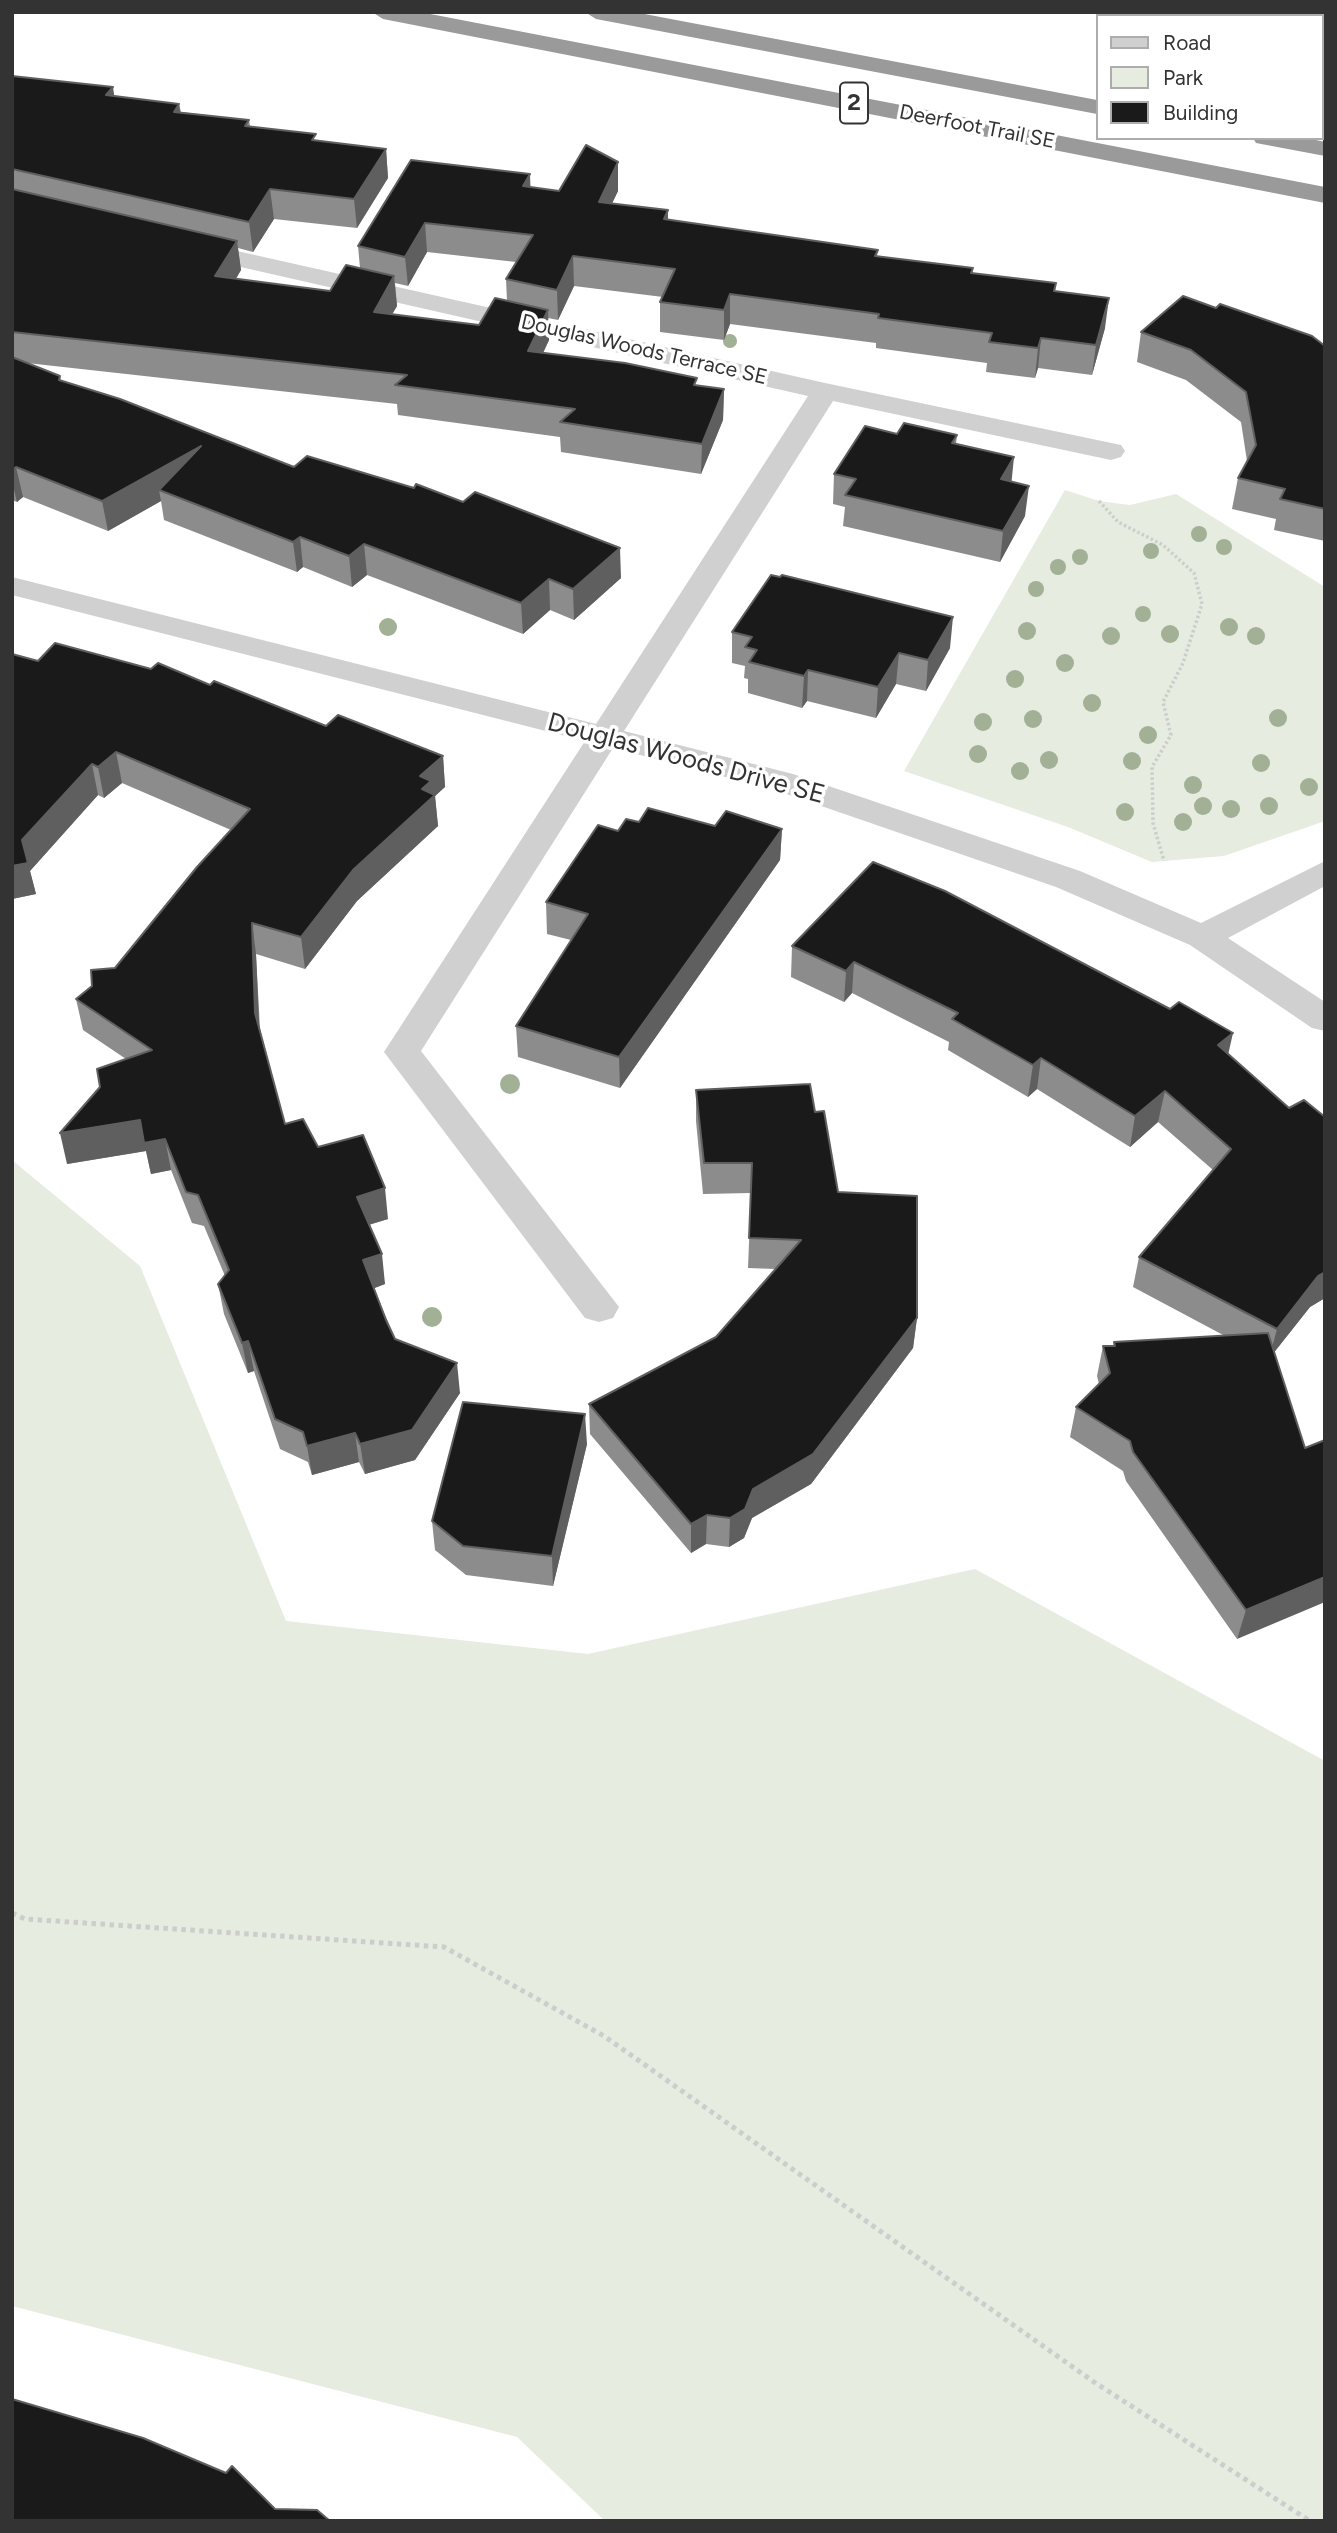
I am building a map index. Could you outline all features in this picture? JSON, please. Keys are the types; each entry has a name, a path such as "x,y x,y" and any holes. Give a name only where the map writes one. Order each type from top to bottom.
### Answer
{"highway":[{"name":"Deerfoot Trail SE","path":"383,12 1325,195"},
{"name":"Deerfoot Trail SE","path":"596,12 1096,107"},
{"path":"1276,140 1325,149"}],"street":[{"name":"Douglas Woods Terrace SE","path":"161,242 825,391 1111,451"},
{"path":"599,1307 402,1052 607,736 825,391"},
{"name":"Douglas Woods Drive SE","path":"15,591 782,781 1068,879 1202,937 1325,1020"},
{"path":"1202,937 1325,872"}],"path":[{"path":"1099,501 1118,522 1163,545 1194,573 1202,604 1183,663 1163,702 1171,735 1152,767 1153,823 1164,860"},
{"path":"12,1913 25,1919 444,1947 604,2036 1094,2382 1310,2521"}],"green space":[{"path":"1065,490 1099,501 1130,505 1176,494 1325,587 1325,821 1224,856 1152,862 1068,827 904,771"},
{"path":"12,1160 140,1266 286,1621 588,1654 975,1569 1325,1761 1325,2521 605,2521 517,2437 12,2306"}],"building":[{"path":"12,76 113,87 106,95 179,104 174,112 249,120 245,126 316,134 312,140 386,149 354,199 270,189 249,222 12,169"},
{"path":"586,145 618,162 599,202 668,210 664,219 878,250 875,256 973,268 971,273 1056,283 1054,291 1109,298 1096,345 1041,338 1038,348 989,342 992,333 878,318 879,314 730,294 724,310 660,302 675,269 573,256 557,290 506,279 533,235 425,223 405,257 358,246 411,160 530,174 523,186 559,191"},
{"path":"12,189 237,241 215,276 330,291 346,265 394,276 374,312 479,325 495,298 548,310 528,351 625,363 697,378 694,385 724,389 702,444 560,422 575,409 395,385 407,375 12,332"},
{"path":"1183,296 1216,308 1220,304 1312,336 1325,346 1325,509 1280,499 1285,489 1238,478 1256,445 1246,392 1191,350 1141,332"},
{"path":"12,357 60,376 59,380 120,399 294,467 307,456 414,488 416,484 463,502 475,492 620,548 573,589 549,579 521,603 364,544 349,556 300,537 293,542 159,490 201,446 102,501 16,467 12,470"},
{"path":"904,423 957,435 952,443 1014,457 1001,479 1029,486 1003,531 845,495 856,479 834,474 865,426 897,434"},
{"path":"771,575 782,575 953,617 928,660 899,653 878,687 808,670 804,676 749,662 757,650 745,647 752,637 732,632"},
{"path":"55,643 151,669 158,663 210,685 214,681 326,726 338,715 443,756 420,776 431,781 422,789 435,795 353,870 301,937 252,923 255,1013 285,1124 303,1119 318,1147 363,1135 385,1188 357,1197 382,1254 363,1260 386,1320 395,1339 457,1363 412,1430 360,1444 355,1433 307,1446 303,1432 275,1419 248,1341 242,1343 218,1284 229,1270 198,1195 186,1192 165,1139 144,1143 140,1120 60,1133 100,1087 97,1069 152,1050 76,999 92,986 91,970 115,968 197,867 250,809 116,752 98,767 92,764 22,840 28,863 12,866 12,654 38,661"},
{"path":"648,808 715,826 726,811 782,829 619,1057 516,1026 588,914 546,902 598,825 618,831 626,819 639,822"},
{"path":"873,862 945,891 1170,1009 1179,1002 1233,1033 1218,1045 1289,1108 1304,1100 1325,1117 1325,1272 1318,1276 1277,1329 1139,1257 1231,1149 1165,1091 1135,1116 1041,1058 1033,1065 952,1019 958,1013 854,962 846,971 792,946"},
{"path":"810,1084 815,1112 824,1111 838,1192 917,1196 917,1318 813,1454 753,1489 745,1509 730,1518 707,1515 691,1524 589,1404 716,1337 801,1240 749,1238 752,1163 704,1163 696,1090"},
{"path":"1268,1333 1305,1448 1325,1440 1325,1577 1246,1610 1133,1452 1130,1441 1076,1407 1110,1373 1103,1346 1115,1346 1114,1342"},
{"path":"463,1402 585,1414 552,1556 463,1546 432,1521"},
{"path":"12,2399 143,2438 226,2473 232,2466 275,2509 317,2510 330,2521 12,2521"}]}
